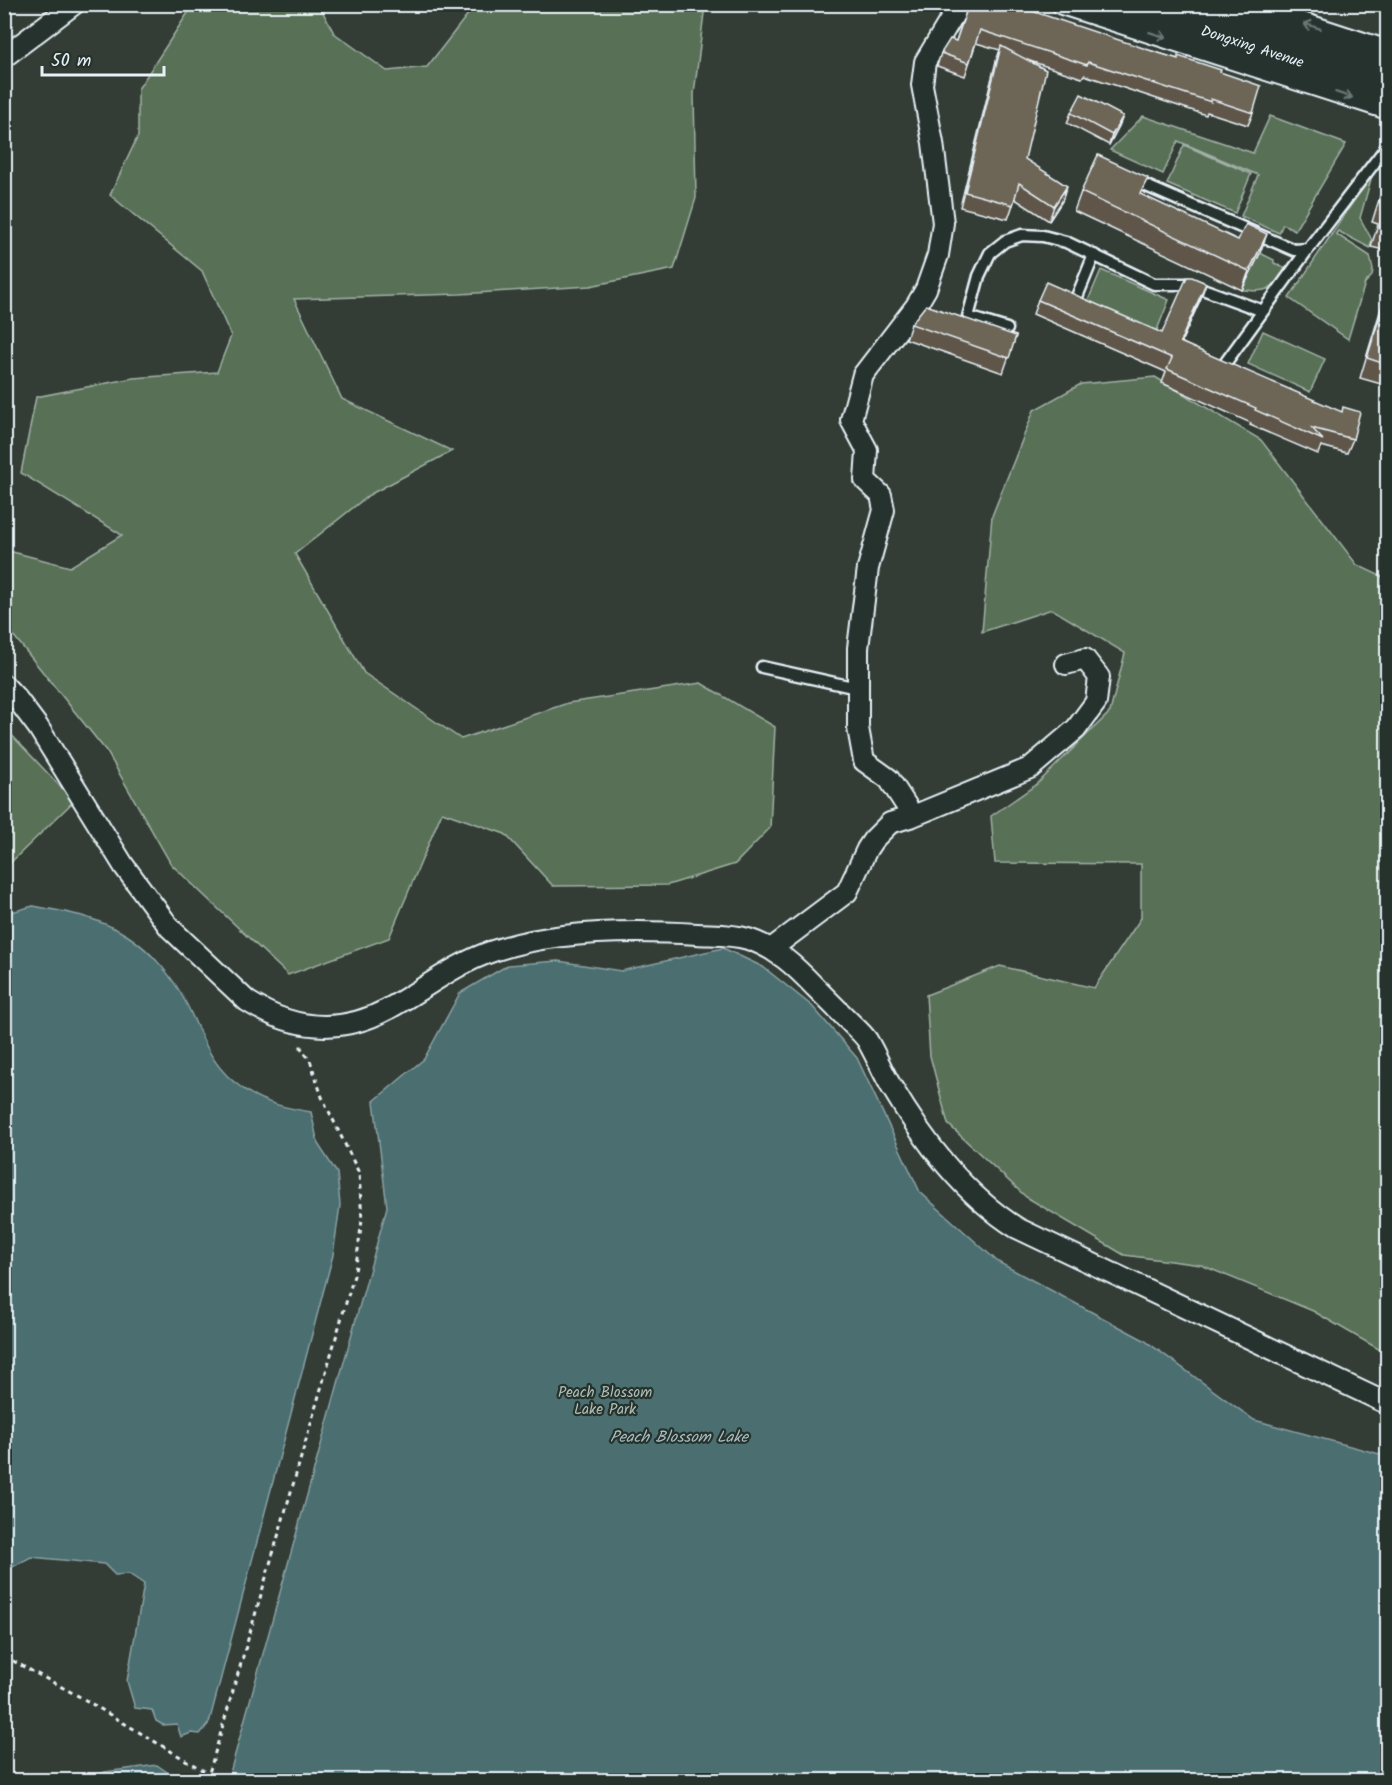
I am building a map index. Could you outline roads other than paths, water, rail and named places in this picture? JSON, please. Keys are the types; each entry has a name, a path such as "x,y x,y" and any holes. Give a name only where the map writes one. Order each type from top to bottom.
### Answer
{"main road":[{"name":"Dongxing Avenue","path":"1189,4 1283,26 1388,69"},
{"name":"Dongxing Avenue","path":"1119,11 1232,41 1388,91"}],"street":[{"path":"4,57 74,4"},
{"path":"913,816 889,779 864,761 858,728 858,648 868,568 884,510 881,495 865,480 867,450 851,420 863,375 916,306 926,289 938,255 944,222 922,85 925,62 960,4"},
{"path":"1062,4 1119,11 1267,70 1388,109"},
{"path":"1244,4 1283,26 1388,51"},
{"path":"1232,41 1267,70"},
{"path":"771,949 847,892 867,849 890,823 913,816 1030,768 1076,729 1096,702 1099,677 1085,659 1066,664"},
{"path":"4,685 28,712 124,866 170,928 247,1001 276,1018 308,1026 342,1025 374,1016 469,960 509,945 539,939 642,931 734,936 748,939 771,949 791,962 866,1038 891,1086 924,1135 976,1197 1002,1219 1388,1404"}],"lane":[{"path":"1226,362 1308,249 1388,145"},
{"path":"1144,185 1294,250 1308,249"},
{"path":"1007,329 968,317 979,276 990,253 1005,241 1022,235 1043,236 1066,242 1154,284 1189,284 1263,311"},
{"path":"1074,304 1094,255"},
{"path":"762,668 857,688"}],"water":[{"path":"33,906 70,913 106,924 145,949 161,965 180,992 208,1049 221,1069 242,1088 258,1098 284,1107 311,1112 318,1144 337,1173 340,1205 333,1255 209,1723 200,1734 191,1733 181,1737 177,1724 163,1725 156,1721 152,1710 135,1708 127,1681 144,1584 129,1574 115,1575 104,1564 31,1557 5,1571 4,914"},
{"name":"Peach Blossom Lake","path":"723,948 763,967 812,1006 857,1058 920,1192 998,1262 1144,1340 1254,1420 1387,1456 1387,1780 228,1780 387,1207 374,1101 424,1059 460,993 508,965 558,961 621,971"},
{"path":"157,1765 175,1780 82,1780 105,1772"}],"park label":[{"name":"Peach Blossom Lake Park","path":"605,1402"}]}
